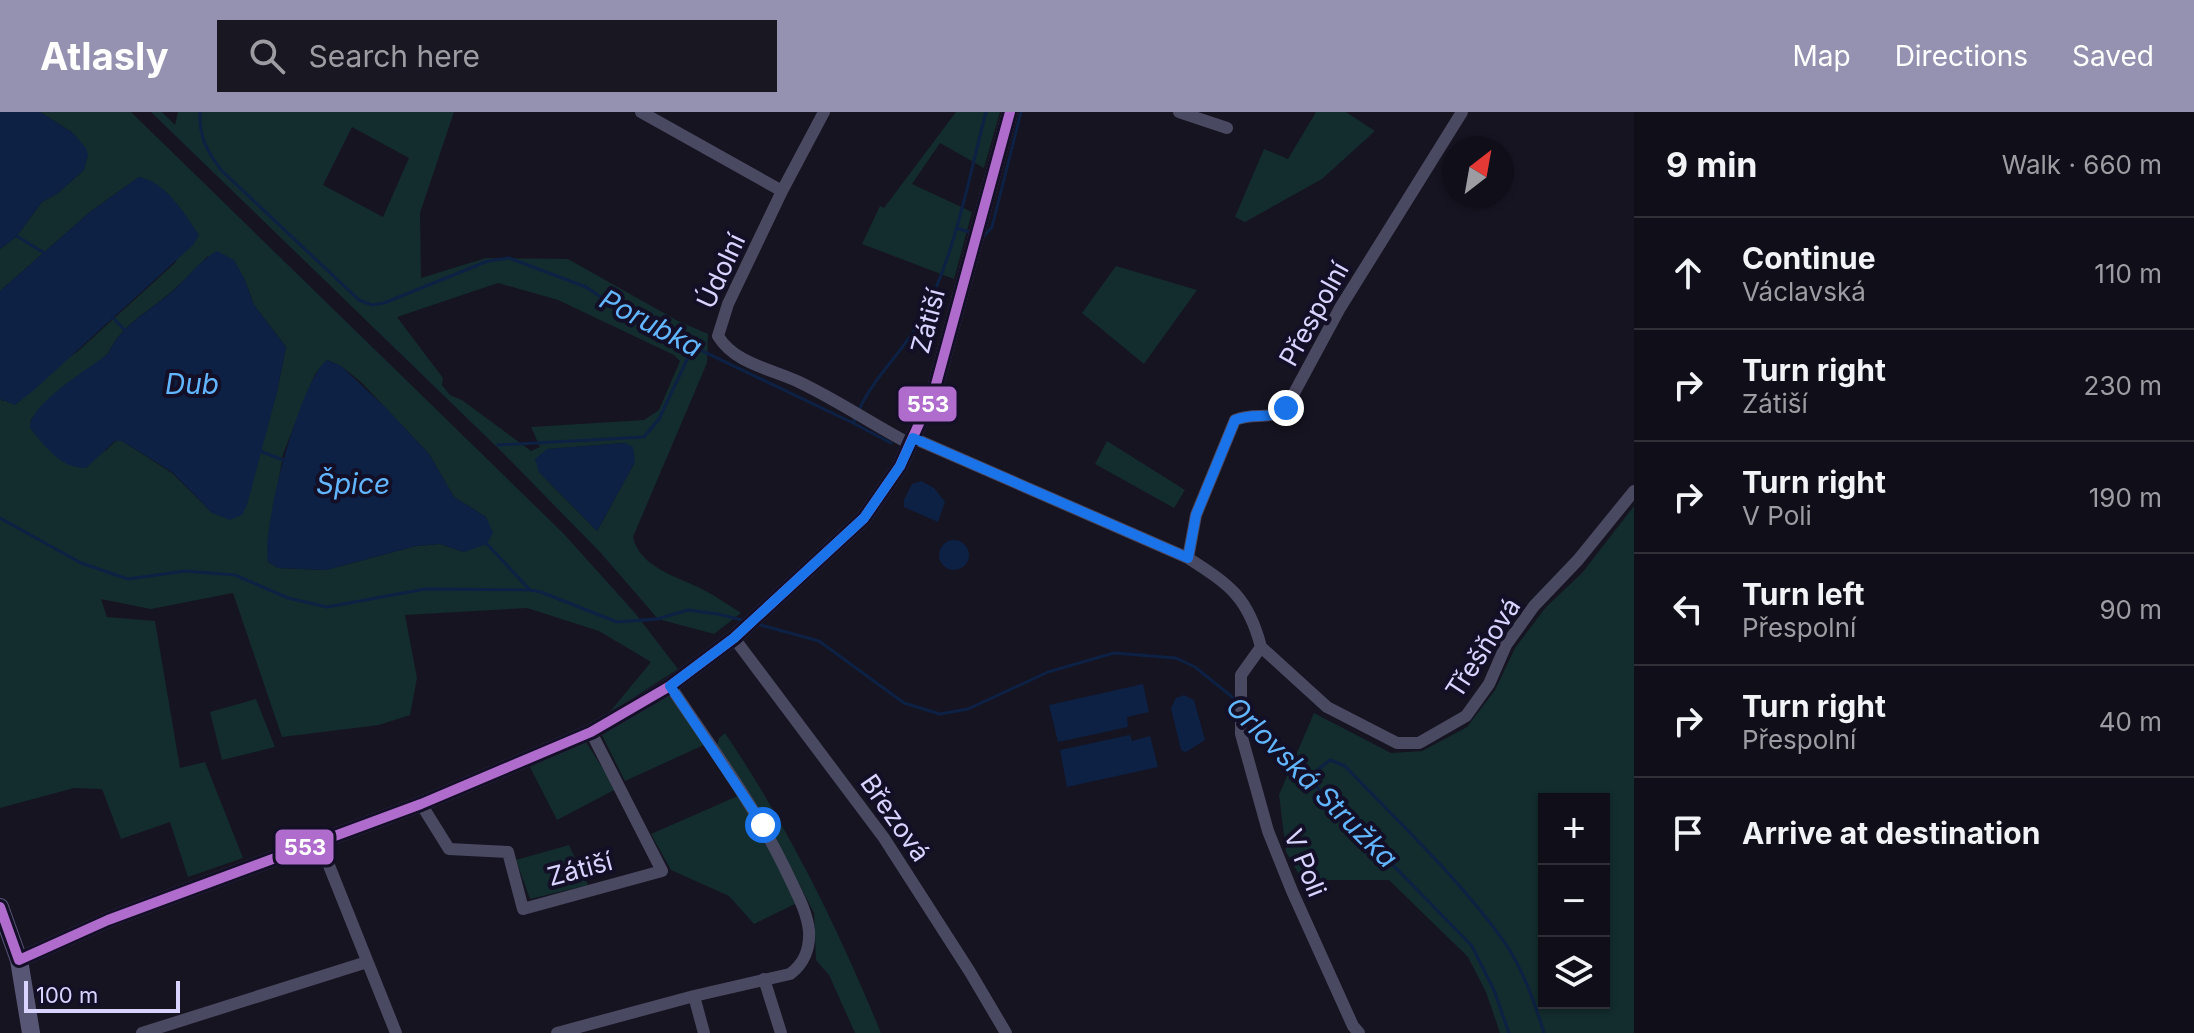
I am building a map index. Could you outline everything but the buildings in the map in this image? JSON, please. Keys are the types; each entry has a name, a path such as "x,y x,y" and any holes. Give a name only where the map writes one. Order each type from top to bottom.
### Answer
{"main road":[{"path":"0,907 19,960 31,1033"}],"street":[{"path":"641,112 782,191"},
{"name":"Údolní","path":"824,112 728,304 718,336 725,348 742,359 799,382 911,441"},
{"name":"Zátiší","path":"19,960 108,920 421,804 591,732 670,686 734,638 864,518 900,466 935,388 1010,112"},
{"path":"1179,112 1227,128"},
{"name":"Přespolní","path":"1188,558 1196,515 1235,420 1248,415 1274,416 1286,408 1340,308 1462,112"},
{"path":"911,441 1188,558 1229,584 1254,619 1261,647"},
{"name":"Třešňová","path":"1261,647 1327,707 1397,743 1419,743 1466,716 1489,684 1506,645 1534,606 1581,557 1634,491"},
{"name":"Březová","path":"734,638 884,838 1006,1033"},
{"name":"V Poli","path":"1261,647 1241,675 1241,734 1268,831 1282,867 1353,1026 1359,1033"},
{"path":"557,1033 588,1029 694,996 790,974 800,966 809,935 804,909 763,825 670,686"},
{"name":"Zátiší","path":"421,804 449,849 508,852 523,909 662,871 591,732"},
{"path":"320,843 396,1033"},
{"path":"142,1033 367,962"},
{"path":"764,979 781,1033"},
{"path":"694,996 704,1033"}],"green space":[{"path":"40,112 131,112 564,534 635,613 678,669 608,714 651,662 599,631 527,608 405,615 417,678 410,715 379,725 282,737 233,593 151,609 101,599 107,617 155,621 180,768 205,762 243,858 188,877 170,822 121,839 102,789 74,788 0,808 0,399 3,401 77,352 176,262 139,177 90,212 0,291 0,249 16,237 42,202 58,193 84,170 73,133","holes":["208,256 244,278 254,305 286,347 277,392 253,475 212,513 172,473 122,441 116,441 105,451 30,421 51,398 108,354 127,327 176,288","327,360 341,366 361,382 429,454 454,497 486,517 464,552 440,544 416,546 326,570 278,568 268,562 283,454 315,374"]},
{"path":"151,112 162,112 175,125 178,112 454,112 420,213 421,278 486,258 568,259 678,321 708,334 707,363 633,537 643,556 651,563 741,613 714,634 658,619 600,552 502,452","holes":["352,127 409,158 383,217 323,185","498,283 558,300 674,355 680,361 659,410 644,420 531,427 540,447 531,451 462,400 450,395 442,385 443,378 397,317","625,443 635,462 597,531 539,472 548,449"]},
{"path":"956,112 1000,112 984,168 940,143 912,184 972,212 954,279 862,244 880,206 884,208"},
{"path":"1316,112 1346,112 1375,131 1322,179 1245,222 1235,217 1264,149 1288,159"},
{"path":"1116,266 1197,290 1144,364 1082,313"},
{"path":"1107,441 1185,490 1174,508 1095,464"},
{"path":"1634,506 1634,1033 1500,1033 1486,992 1468,957 1389,880 1302,880 1286,852 1279,795 1314,713 1391,753 1422,751 1467,727 1495,690 1515,648 1546,607 1582,573"},
{"path":"668,695 706,744 625,781 602,735"},
{"path":"256,699 275,747 222,760 210,712"},
{"path":"725,733 811,879 881,1033 855,1033 829,975 816,960 814,913 769,826 717,746 719,738"},
{"path":"586,742 616,789 557,820 530,767"},
{"path":"740,795 801,901 754,924 729,896 671,870 651,834"},
{"path":"569,845 588,885 530,899 516,860"}],"water":[{"path":"0,112 40,112 73,133 88,155 84,170 58,193 42,202 16,237 0,249"},
{"path":"139,177 158,185 181,208 199,235 193,245 34,390 15,405 0,399 0,291 90,212"},
{"name":"Dub","path":"217,251 234,260 254,305 286,347 247,505 242,515 230,520 212,513 172,472 122,441 115,441 86,468 77,467 61,461 30,428 32,419 49,398 108,354 129,326"},
{"name":"Špice","path":"327,360 341,366 429,454 454,497 486,517 493,533 487,544 464,552 440,544 416,546 326,570 278,568 268,562 270,519 285,456 305,396 316,373"},
{"path":"625,443 633,447 635,462 597,531 539,472 535,459 547,449"},
{"path":"921,481 934,488 945,502 938,522 904,507 912,484"},
{"path":"954,540 965,544 969,555 965,566 954,570 943,566 939,555 943,544"},
{"path":"1143,684 1149,712 1127,717 1128,727 1058,742 1049,705"},
{"path":"1184,695 1194,700 1205,740 1186,752 1180,746 1171,708 1176,698"},
{"path":"1130,735 1132,741 1150,736 1158,767 1067,787 1060,750"}],"waterway":[{"name":"Porubka","path":"200,112 205,144 222,171 359,300 372,305 384,303 488,261 509,258 586,287 627,315 853,423 856,417"},
{"name":"Porubka","path":"859,410 915,330 933,294 960,217 986,112"},
{"path":"983,237 992,227 1021,112"},
{"path":"957,228 972,233"},
{"path":"15,235 46,254"},
{"path":"112,317 127,332"},
{"path":"498,445 644,437 659,419 694,345"},
{"path":"853,423 891,443"},
{"path":"260,451 283,460"},
{"name":"Orlovská Stružka","path":"0,518 81,563 128,579 185,571 235,575 288,598 327,607 425,589 530,590 617,622 657,619 688,610 746,621"},
{"path":"486,543 530,590"},
{"name":"Orlovská Stružka","path":"757,624 819,641 904,703 940,714 968,709 1048,672 1114,653 1176,658 1195,667 1236,700"},
{"name":"Orlovská Stružka","path":"1245,708 1308,778 1472,946 1494,990 1509,1033"},
{"path":"1309,777 1330,760 1345,766 1449,874 1511,953 1528,986 1544,1033"}],"transit line":[{"name":"553","path":"0,907 19,960 108,920 421,804 591,732 670,686 734,638 864,518 900,466 935,388 1010,112"}],"route":[{"path":"763,825 670,686 734,638 864,518 900,466 913,438 1188,558 1196,515 1235,420 1248,415 1274,416 1286,408"}]}
